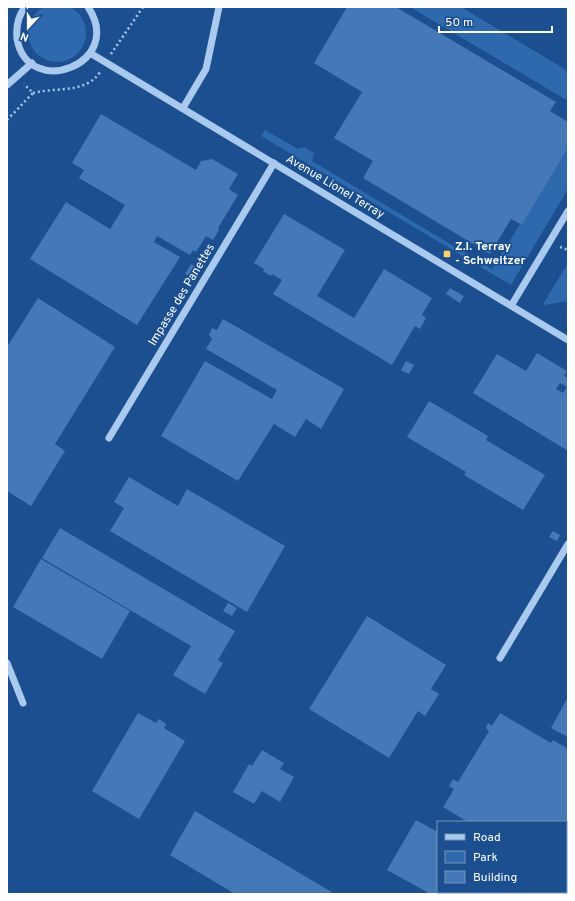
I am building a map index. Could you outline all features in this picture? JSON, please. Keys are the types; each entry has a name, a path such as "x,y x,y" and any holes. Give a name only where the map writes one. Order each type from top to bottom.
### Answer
{"street":[{"path":"21,8 17,27 18,44 32,63 44,69 50,70 70,69 81,62 90,53 96,34 96,24 88,7"},
{"path":"183,108 206,69 219,7"},
{"name":"Avenue Lionel Terray","path":"90,53 568,340"},
{"path":"7,85 32,63"},
{"name":"Impasse des Panettes","path":"109,438 274,163"},
{"path":"511,306 568,210"},
{"path":"500,658 568,544"},
{"path":"7,663 23,703"}],"path":[{"path":"7,120 33,93 48,89 64,90 80,87 99,74 125,31 143,7"},
{"path":"17,77 33,93"}],"green space":[{"path":"57,4 68,6 81,17 84,22 86,33 84,44 73,57 68,60 57,62 46,60 33,49 30,44 28,33 30,22 41,9 46,6"},
{"path":"410,7 461,7 568,71 568,101"},
{"path":"265,130 298,149 304,147 314,153 312,161 492,269 520,224 522,225 568,148 568,189 511,285 261,136"},
{"path":"568,263 568,301 545,305 543,304"}],"building":[{"path":"347,7 396,7 556,102 550,111 568,122 568,148 522,225 511,219 490,254 363,178 373,161 334,138 362,92 314,63"},
{"path":"101,114 196,170 201,161 212,159 238,174 229,189 238,195 218,228 219,230 213,240 206,236 196,252 193,250 190,255 157,236 154,242 180,257 137,325 30,259 66,202 110,229 125,205 79,178 84,170 72,163"},
{"path":"284,214 345,250 317,296 354,318 384,269 432,298 422,315 426,318 420,329 415,326 392,365 273,294 282,280 272,274 271,276 263,271 264,269 254,263"},
{"path":"191,264 197,268 191,277 185,274"},
{"path":"450,288 464,296 460,303 446,294"},
{"path":"38,298 115,347 55,444 65,451 31,506 7,491 7,347"},
{"path":"223,319 344,389 321,429 306,419 295,437 274,424 238,481 161,436 205,361 272,399 277,390 206,349 212,339 209,335 212,328 217,330"},
{"path":"537,353 567,371 564,376 568,378 568,451 473,393 497,354 526,371","holes":["560,383 567,387 563,393 556,389"]},
{"path":"406,361 414,365 409,374 401,370"},
{"path":"429,401 488,436 486,440 545,475 523,510 464,475 466,472 407,437"},
{"path":"129,477 178,506 187,489 285,546 247,612 110,531 124,508 114,502"},
{"path":"60,528 235,631 218,660 223,663 205,694 173,675 191,646 42,558"},
{"path":"553,531 560,535 557,541 549,537"},
{"path":"41,559 130,611 102,659 13,607"},
{"path":"228,603 237,608 232,616 223,611"},
{"path":"367,616 446,665 431,689 439,694 425,716 418,711 389,758 309,709"},
{"path":"568,697 568,737 551,728"},
{"path":"138,713 156,723 159,719 166,724 164,728 185,741 139,819 92,791"},
{"path":"500,713 551,743 553,740 568,749 568,882 567,821 466,821 443,807 454,789 449,786 453,779 458,782 489,731 486,728 488,723 492,726"},
{"path":"262,750 284,763 280,769 294,777 280,802 262,791 254,804 233,792 249,764 252,766"},
{"path":"195,811 335,894 235,894 170,855"},
{"path":"416,820 437,831 437,893 520,893 426,894 427,892 387,870"}],"place":[{"name":"Z.I. Terray - Schweitzer","path":"447,254"}]}
